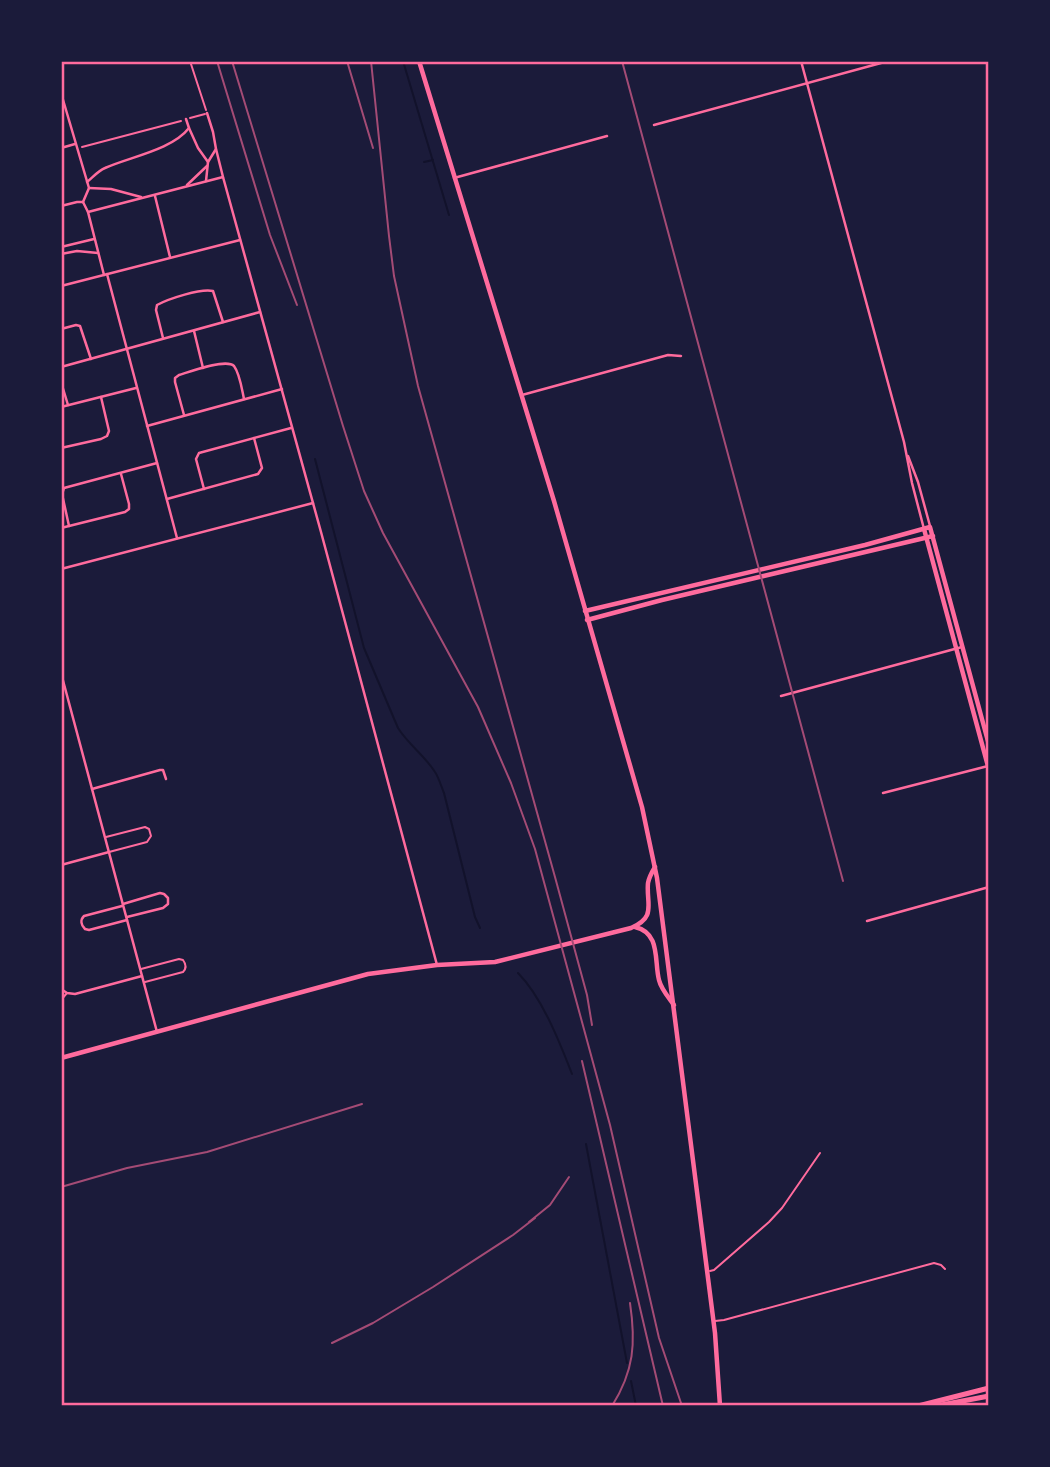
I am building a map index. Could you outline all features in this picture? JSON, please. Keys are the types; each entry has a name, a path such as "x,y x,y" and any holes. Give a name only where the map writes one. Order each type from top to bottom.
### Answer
{"highway":[{"path":"918,1406 989,1388"},
{"path":"936,1406 989,1396"}],"main road":[{"path":"419,61 522,395 642,807 655,866 674,1006 714,1321 720,1406"},
{"path":"775,570 927,528 988,767"},
{"path":"585,611 930,537"},
{"path":"587,621 730,580"},
{"path":"959,648 989,745"},
{"path":"631,928 640,923 648,913 648,882 655,866"},
{"path":"61,1058 368,974 437,965 495,962 636,927 652,938 659,981 674,1006"}],"street":[{"path":"801,61 906,449 918,482 927,528"},
{"path":"654,125 881,63"},
{"path":"61,93 89,188 83,202 127,350 177,538"},
{"path":"207,113 437,965"},
{"path":"186,119 208,164 206,181"},
{"path":"87,181 103,168 148,153 180,137 189,128"},
{"path":"454,178 607,136"},
{"path":"61,148 75,144"},
{"path":"184,187 208,164 216,149"},
{"path":"88,212 223,177"},
{"path":"89,188 144,198"},
{"path":"155,195 170,257"},
{"path":"61,206 83,202"},
{"path":"61,247 94,239"},
{"path":"61,286 240,240"},
{"path":"83,251 86,241"},
{"path":"61,254 83,251 98,253"},
{"path":"163,338 157,305 209,289 213,291 223,323"},
{"path":"61,367 260,312"},
{"path":"61,329 80,326 91,359"},
{"path":"194,331 204,368"},
{"path":"522,395 668,355 681,356"},
{"path":"184,415 175,378 204,368 227,362 232,365 236,369 244,399"},
{"path":"61,382 68,405"},
{"path":"61,407 137,387"},
{"path":"147,426 282,389"},
{"path":"61,448 107,436 109,430 101,397"},
{"path":"204,489 197,455 292,428"},
{"path":"167,499 260,473 262,468 254,438"},
{"path":"69,526 63,490 157,463"},
{"path":"61,528 129,509 121,474"},
{"path":"61,569 313,503"},
{"path":"781,696 959,648"},
{"path":"61,673 157,1032"},
{"path":"883,793 988,767"},
{"path":"92,789 162,769 166,779"},
{"path":"61,865 109,852"},
{"path":"867,921 989,887"},
{"path":"160,893 166,895 168,900 163,908 127,918 89,930 82,924 82,918 85,916 160,893"},
{"path":"61,989 67,993 82,993 142,976"}],"lane":[{"path":"105,837 144,827 150,831 147,842 109,852"},
{"path":"141,970 179,959 183,960 185,965 183,972 144,983"},
{"path":"61,1000 67,993"},
{"path":"708,1271 714,1270 769,1222 782,1208 820,1153"},
{"path":"714,1321 934,1263 945,1269"}],"path":[{"path":"75,144 80,148 207,113 190,61"}],"waterway":[{"path":"403,61 449,215"},
{"path":"424,162 433,160"},
{"path":"315,459 364,648 398,728 439,779 480,928"},
{"path":"518,973 542,1007 572,1074"},
{"path":"586,1144 627,1363"},
{"path":"631,1381 636,1406"}],"railway":[{"path":"217,61 270,235 297,305"},
{"path":"232,61 364,491 383,533 478,707 511,783 535,849 610,1125 659,1338 682,1406"},
{"path":"347,61 373,148"},
{"path":"371,61 394,276 418,386 555,877 587,995 592,1025"},
{"path":"622,61 843,881"},
{"path":"582,1061 663,1406"},
{"path":"61,1187 127,1168 207,1152 362,1104"},
{"path":"529,1222 550,1205 569,1177"},
{"path":"332,1343 373,1323 433,1287 535,1218"},
{"path":"612,1406 625,1381 632,1356 630,1303"}]}
